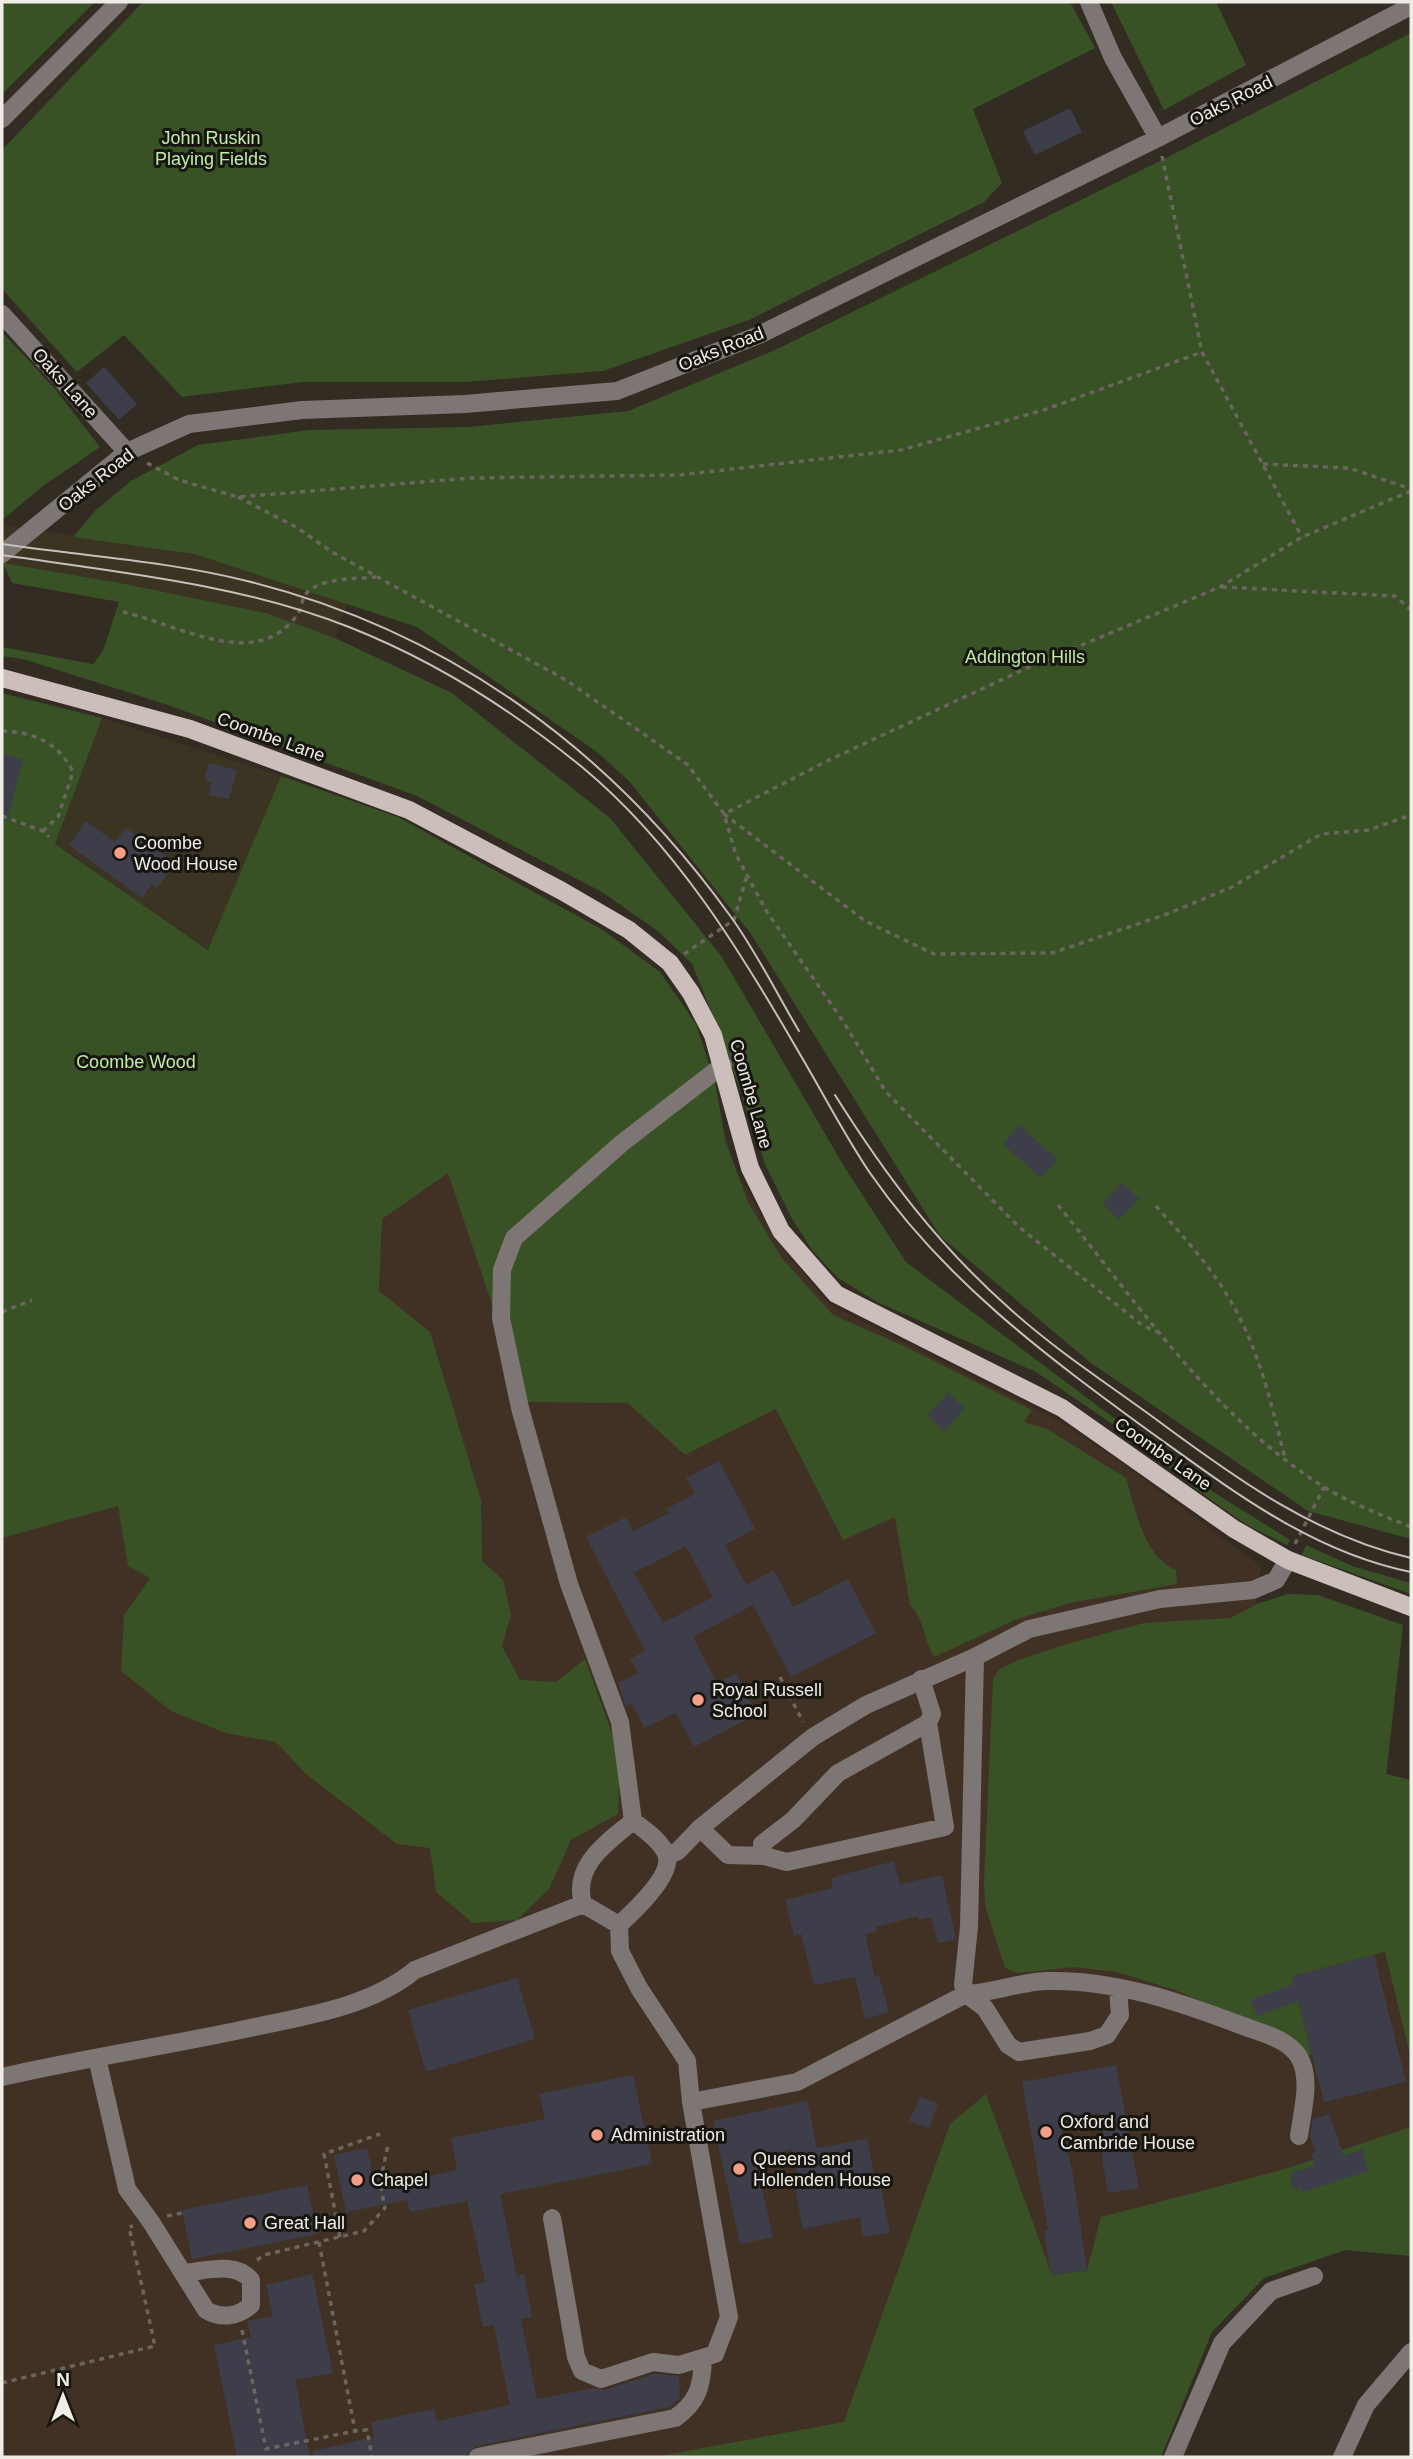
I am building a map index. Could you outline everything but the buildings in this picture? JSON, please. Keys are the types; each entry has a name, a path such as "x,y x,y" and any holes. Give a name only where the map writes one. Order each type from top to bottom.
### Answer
{"main road":[{"name":"Coombe Lane","path":"2,678 190,729 409,810 562,891 629,930 670,963 709,1026 723,1065 750,1168 781,1231 836,1294 1062,1408 1234,1529 1288,1560 1411,1607"}],"street":[{"path":"2,119 120,2"},
{"path":"1088,2 1113,58 1158,138"},
{"name":"Oaks Road","path":"2,554 127,452 189,424 302,410 465,404 617,391 759,335 1158,138 1411,6"},
{"name":"Oaks Lane","path":"2,314 127,452"},
{"path":"552,2218 576,2357 582,2371 601,2379 653,2362 678,2365 715,2354 729,2317 691,2102 687,2061 639,1987 620,1951 620,1925 647,1898 667,1864 667,1856 652,1836 633,1821 620,1722 569,1584 520,1408 501,1318 502,1270 514,1238 622,1143 723,1065"},
{"path":"667,1856 678,1851 700,1828 813,1737 866,1705 975,1657 1011,1637 1060,1620 1160,1599 1253,1590 1276,1580 1288,1560"},
{"path":"975,1657 969,1927 963,1985 966,1994 985,2008 1008,2045 1024,2053 1107,2035 1120,2015 1118,1989"},
{"path":"700,1828 727,1855 764,1856 787,1862 945,1827 928,1723 932,1714 921,1679"},
{"path":"764,1856 762,1844 793,1820 838,1773 928,1723"},
{"path":"620,1925 583,1904 580,1893 590,1857 633,1821"},
{"path":"2,2077 347,2005 401,1982 415,1970 583,1904"},
{"path":"691,2102 797,2082 966,1994 986,1993 1044,1981 1118,1989 1171,1999 1279,2040 1298,2057 1306,2081 1299,2136"},
{"path":"97,2058 127,2189 206,2310 214,2315 239,2314 251,2305 254,2293 251,2280 244,2271 228,2268 183,2273"},
{"path":"1173,2457 1222,2343 1271,2291 1314,2276"},
{"path":"1342,2457 1366,2405 1411,2352"},
{"path":"478,2457 675,2418 690,2408 698,2396 703,2359"}],"path":[{"path":"1158,138 1202,352 1302,537"},
{"path":"238,496 471,478 679,475 901,450 1044,410 1202,352"},
{"path":"127,452 179,480 238,496 378,577 566,680 688,765 724,814 865,921 934,954 1052,953 1167,914 1232,887 1321,834 1369,830 1411,815"},
{"path":"1264,464 1349,468 1411,490"},
{"path":"724,814 829,760 1027,668 1220,587 1302,537 1411,490"},
{"path":"123,612 157,620 189,633 231,642 267,639 288,626 300,611 303,597 312,589 337,580 378,577"},
{"path":"1220,587 1395,596 1411,610"},
{"path":"2,731 22,732 49,743 65,757 74,772 58,817 43,831"},
{"path":"724,814 736,855 767,912 844,1021 886,1092 1018,1227 1142,1325 1164,1335"},
{"path":"2,816 43,831 49,838"},
{"path":"670,963 734,920 748,873"},
{"path":"1058,1206 1182,1360 1226,1405 1285,1458 1324,1487 1361,1507 1411,1527"},
{"path":"1156,1206 1197,1252 1229,1297 1264,1375 1285,1458"},
{"path":"2,1312 32,1300"},
{"path":"1288,1560 1324,1487"},
{"path":"779,1677 813,1737"},
{"path":"340,2237 324,2154 380,2134"},
{"path":"244,2271 264,2255 365,2231 385,2208 380,2183 388,2145"},
{"path":"2,2383 155,2346 129,2227 149,2219 183,2213"},
{"path":"319,2242 355,2431"},
{"path":"239,2314 266,2449 367,2430 372,2457"}],"shaded area":[{"path":"2,525 194,554 347,604 335,638 266,613 120,583 2,563"},
{"path":"102,718 281,776 209,950 55,844"},
{"name":"Royal Russell School","path":"704,1067 737,1172 773,1237 830,1305 1055,1418 1126,1466 1262,1567 1259,1579 1251,1581 1257,1604 1288,1594 1318,1595 1403,1625 1373,1901 1411,2059 1411,2171 1386,2253 1345,2250 1264,2278 1212,2332 1161,2457 2,2457 2,1385 181,1239"}],"green space":[{"path":"2,2 95,2 2,94"},
{"name":"John Ruskin Playing Fields","path":"143,2 1070,2 1095,48 973,109 1002,183 984,202 749,320 603,371 465,382 303,382 182,397 124,335 77,372 2,289 2,150"},
{"path":"1111,2 1216,2 1246,65 1164,110"},
{"name":"Addington Hills","path":"1411,33 1411,1539 1308,1511 1091,1363 940,1236 751,934 629,781 597,752 417,627 194,554 73,537 96,510 131,481 198,445 309,430 469,427 628,411 775,350 1158,162"},
{"path":"2,332 55,389 100,447 43,486 2,520"},
{"path":"3,563 120,583 266,613 335,638 452,693 610,818 722,957 845,1168 906,1262 1207,1488 1290,1540 1287,1545 1247,1525 1197,1490 1133,1438 1036,1372 877,1302 838,1278 812,1250 791,1217 765,1164 725,1046 692,964 659,932 602,892 417,796 165,704 23,659 2,656 2,647 93,664 103,651 119,602 12,583"},
{"name":"Coombe Wood","path":"2,693 102,718 55,844 208,950 281,776 398,817 603,930 660,972 696,1024 715,1082 726,1143 748,1202 781,1257 833,1315 906,1347 1032,1410 1024,1422 1047,1429 1126,1478 1148,1543 1165,1563 1176,1570 1177,1584 1070,1603 1017,1619 934,1657 918,1617 910,1605 895,1517 843,1540 776,1409 685,1455 628,1403 525,1402 448,1173 382,1219 379,1291 430,1332 481,1500 482,1561 503,1580 511,1615 502,1646 520,1680 556,1682 585,1659 620,1756 618,1814 571,1840 549,1889 517,1920 473,1923 436,1892 430,1848 397,1844 306,1774 276,1742 226,1733 171,1711 121,1671 124,1615 150,1578 128,1566 118,1506 2,1538"},
{"path":"1306,1545 1352,1566 1411,1583 1411,1594 1302,1555"},
{"path":"1288,1594 1318,1595 1403,1625 1386,1774 1411,1780 1411,2059 1385,1952 1292,1976 1312,2055 1306,2055 1266,2027 1172,1989 1117,1972 1074,1967 1018,1973 1005,1968 985,1905 993,1679 999,1670 1018,1660 1070,1643 1144,1623 1230,1618 1257,1604"},
{"path":"986,2094 1052,2275 1087,2270 1101,2217 1282,2170 1411,2127 1411,2256 1345,2250 1264,2278 1212,2332 1161,2457 654,2457 844,2422 950,2124"}],"tram line":[{"path":"2,544 156,564 247,581 321,603 391,631 457,665 520,705 578,750 633,801 684,857 731,917 799,1031"},
{"path":"2,555 178,581 307,612 349,627 411,655 471,688 528,726 582,767 616,798 677,865 755,978 870,1173 899,1212 963,1282 1072,1374 1241,1496 1339,1550 1374,1563 1411,1572"},
{"path":"835,1095 893,1181 936,1234 983,1284 1045,1338 1219,1465 1279,1504 1343,1536 1411,1558"}],"place":[{"name":"Coombe Wood House","path":"120,853"},
{"name":"Royal Russell School","path":"698,1700"},
{"name":"Oxford and Cambride House","path":"1046,2132"},
{"name":"Administration","path":"597,2135"},
{"name":"Queens and Hollenden House","path":"739,2169"},
{"name":"Chapel","path":"357,2180"},
{"name":"Great Hall","path":"250,2223"}]}
